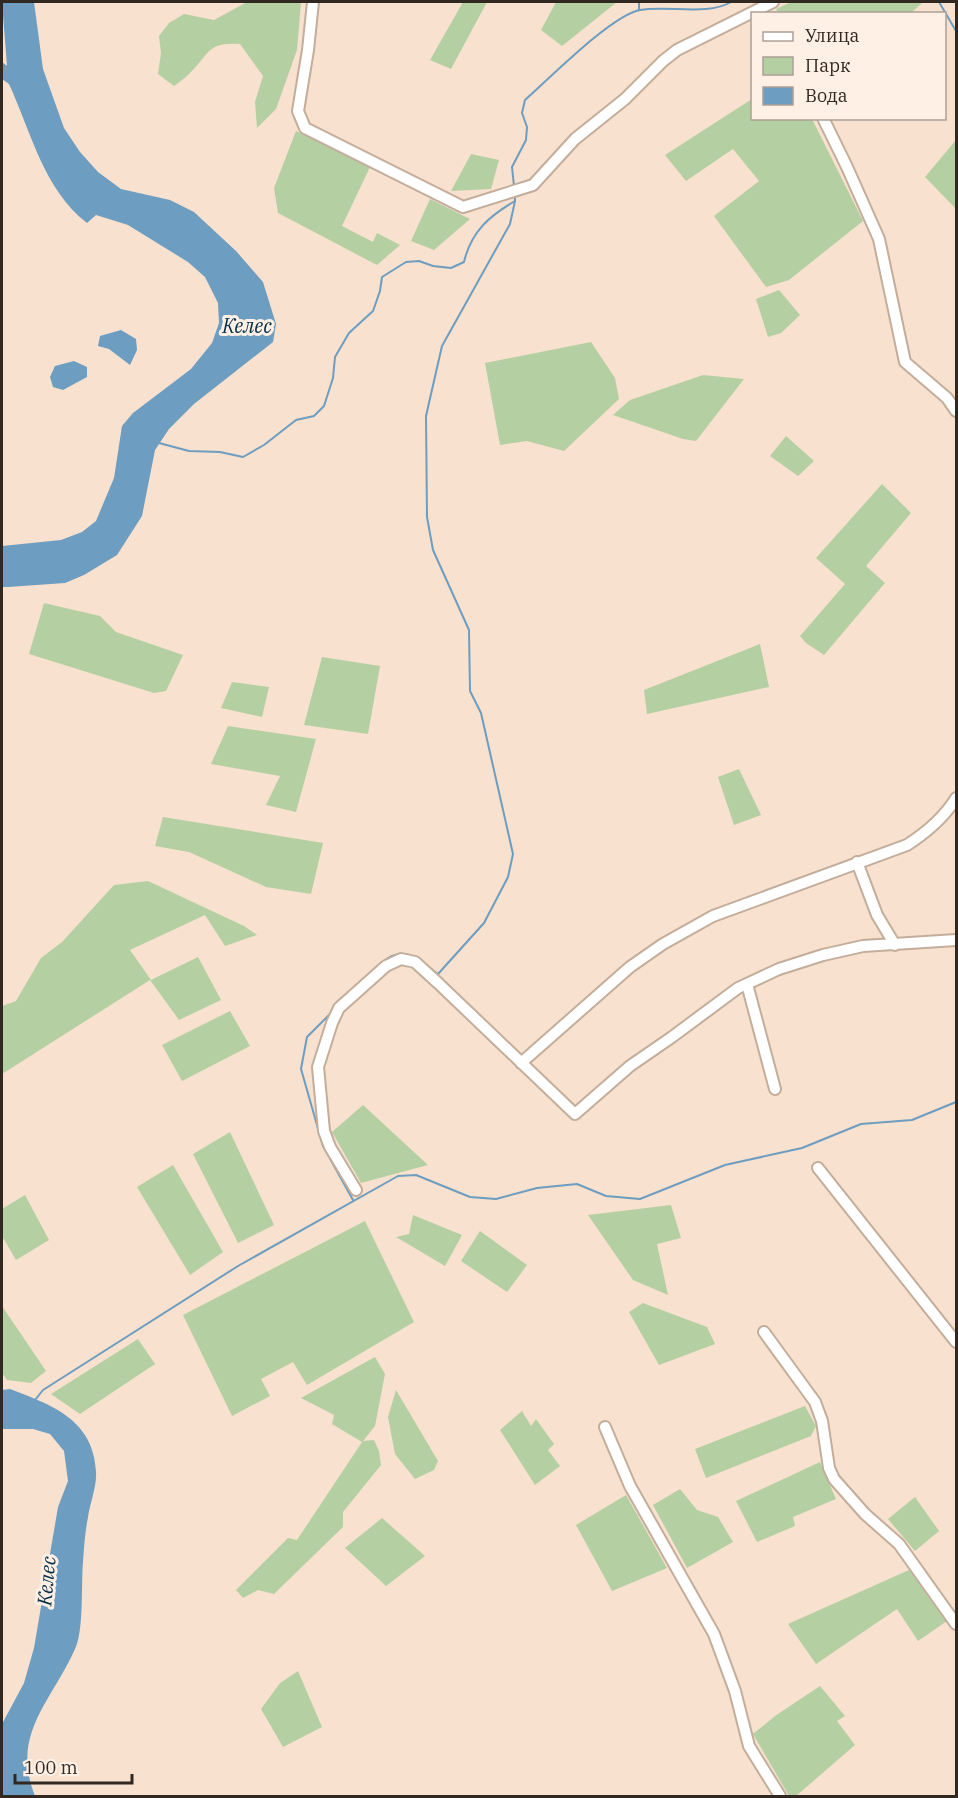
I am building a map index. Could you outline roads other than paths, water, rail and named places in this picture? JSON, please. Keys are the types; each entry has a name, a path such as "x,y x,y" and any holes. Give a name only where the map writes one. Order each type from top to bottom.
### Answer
{"street":[{"path":"313,2 298,111 305,128 463,207 533,185 575,139 625,99 677,50 751,15"},
{"path":"824,120 879,239 905,362 947,398 957,411"},
{"path":"521,1064 630,968 663,944 713,916 907,845 929,830 949,810 957,798"},
{"path":"857,862 877,915 895,945"},
{"path":"356,1190 330,1147 324,1131 318,1067 339,1008 386,966 401,959 415,962 574,1114 630,1066 738,988 779,969 823,955 863,946 957,940"},
{"path":"747,984 775,1089"},
{"path":"818,1168 957,1342"},
{"path":"764,1332 815,1402 822,1420 828,1468 834,1479 865,1514 899,1544 957,1624"},
{"path":"605,1427 630,1486 714,1634 735,1691 749,1746 780,1797"}],"water":[{"name":"Келес","path":"2,2 34,2 43,69 64,128 80,152 98,172 121,189 170,200 194,212 236,251 263,282 276,324 273,342 194,404 169,429 155,450 142,516 117,555 84,575 65,583 8,587 2,587 2,546 61,540 82,532 96,521 114,478 122,426 133,413 191,369 212,343 219,323 218,303 205,277 188,262 128,225 96,215 87,223 72,210 60,194 40,159 9,84 2,79 2,62 7,66"},
{"path":"121,330 136,339 137,350 130,365 109,349 98,346 100,336"},
{"path":"74,361 87,367 87,377 63,390 53,387 50,377 55,366"},
{"name":"Келес","path":"10,1389 41,1401 68,1417 79,1427 88,1439 96,1472 85,1540 78,1641 66,1668 37,1719 27,1754 35,1796 2,1796 2,1724 24,1683 34,1648 58,1507 68,1481 64,1451 50,1434 33,1429 2,1429 2,1390"}],"waterway":[{"path":"639,2 639,10"},
{"path":"514,186 512,167 526,140 527,127 522,113 525,100 581,49 614,23 640,10 711,8 731,2"},
{"path":"939,2 945,12"},
{"path":"946,14 956,31"},
{"path":"424,964 438,974 484,923 508,877 513,854 481,713 470,691 469,630 433,550 427,517 426,416 442,346 510,224 515,195"},
{"path":"159,443 189,451 220,452 243,457 264,445 296,420 314,416 324,406 333,378 335,357 349,333 373,311 382,277 406,262 419,261 433,266 451,268 464,262 476,233 489,219 515,201"},
{"path":"382,963 394,955 409,955"},
{"path":"331,1013 307,1037 301,1069 323,1146 353,1200"},
{"path":"35,1400 43,1390 238,1266 398,1176 416,1175 470,1197 496,1199 537,1188 577,1184 606,1196 640,1199 725,1165 802,1148 861,1124 912,1120 956,1102"}]}
